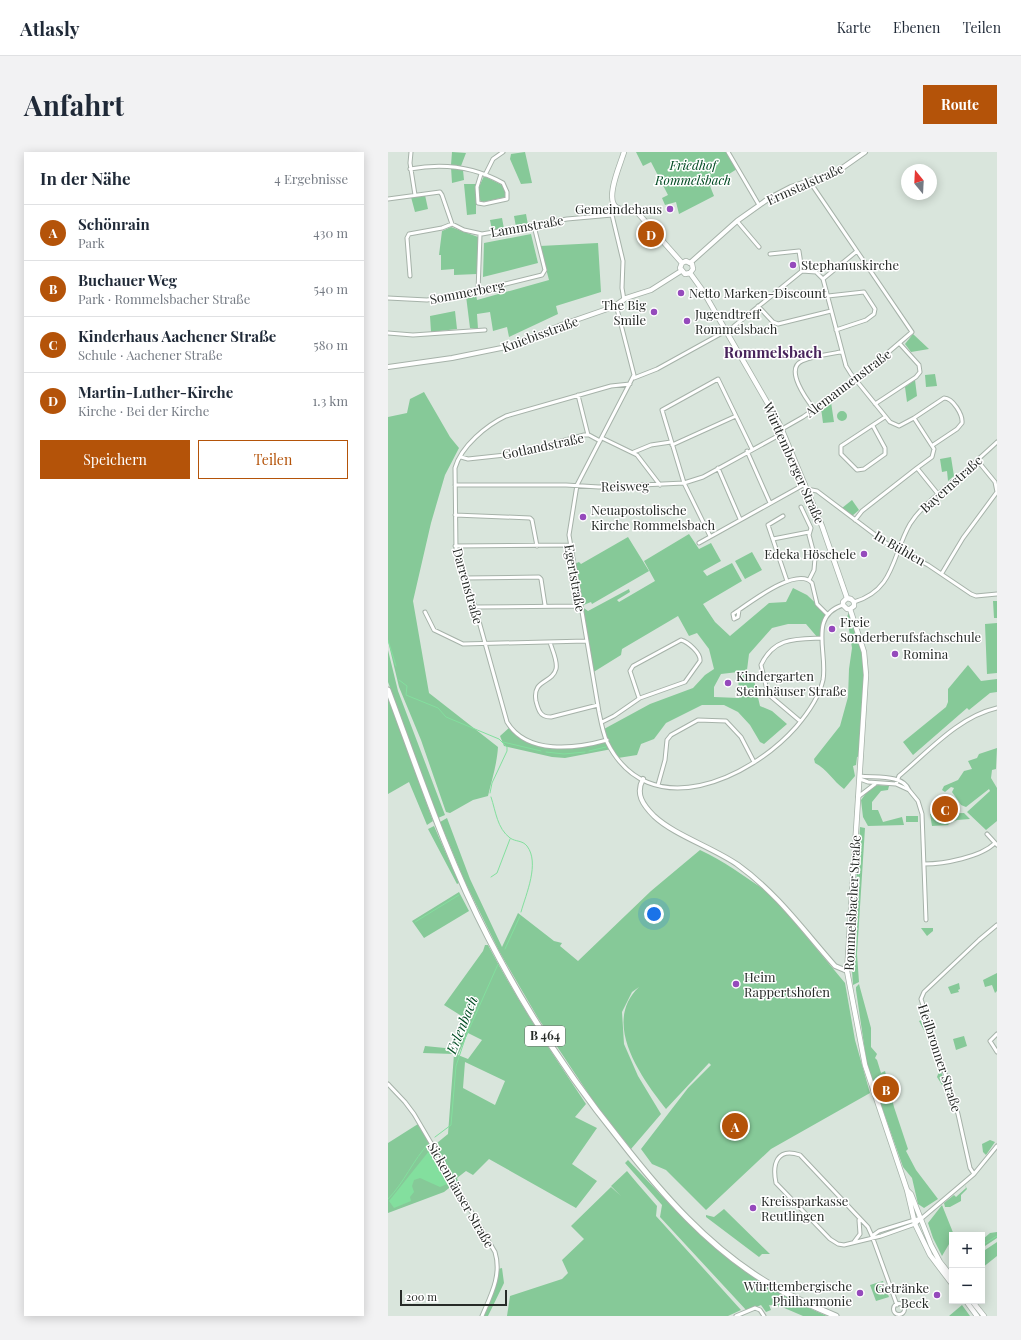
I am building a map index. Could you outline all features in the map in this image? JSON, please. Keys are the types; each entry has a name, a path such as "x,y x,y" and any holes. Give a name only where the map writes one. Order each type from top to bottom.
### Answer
{"main road":[{"path":"624,152 613,187 613,201 616,207 637,212 682,263 681,271 685,274 690,273 693,269 690,263 686,261 682,263"},
{"name":"Württemberger Straße","path":"690,273 768,401 806,487 847,598"},
{"path":"847,598 854,602 854,606 850,609 845,608 843,605 844,600 847,598"},
{"name":"Rommelsbacher Straße","path":"850,609 863,648 866,667 847,968 865,1065 907,1190 915,1221 930,1255 949,1280"},
{"name":"B 464","path":"388,690 444,840 487,936 514,987 575,1082 644,1171 701,1233 734,1260 766,1283 789,1296 836,1316"},
{"name":"Rommelsbacher Straße","path":"907,1190 911,1194 934,1251 949,1273"},
{"path":"968,1304 977,1316"},
{"path":"974,1304 984,1316"}],"street":[{"path":"411,152 410,169 415,195"},
{"path":"410,169 432,166 450,166 483,175 504,185 507,199 487,204 478,203 477,187 483,175 494,158 503,152"},
{"path":"728,152 759,205"},
{"name":"Ermstalstraße","path":"690,263 737,221 759,205 782,191 810,182 843,168 865,152"},
{"path":"810,182 857,251 823,279"},
{"path":"388,199 441,193 452,224 442,228 409,234 407,238 410,276"},
{"path":"616,207 612,215 623,262 622,288 624,300"},
{"name":"Lammstraße","path":"452,224 464,230 480,234 534,226 578,217 612,215"},
{"path":"737,221 759,247"},
{"name":"Sommerberg","path":"388,298 427,300 478,292 544,274 534,226"},
{"path":"478,292 480,234"},
{"path":"770,254 799,250 802,271"},
{"name":"Alemannenstraße","path":"782,431 856,380 900,344 912,332 857,251"},
{"path":"616,305 634,378 654,371 726,331 802,271 808,270 816,272 823,279 841,352 846,366 892,424 899,426 944,398 951,401 962,417 962,423 957,430 933,445"},
{"name":"Kniebisstraße","path":"388,366 431,361 500,349 647,292 681,271"},
{"path":"828,296 864,292 875,309 874,314 869,319 836,330"},
{"path":"758,306 771,320 778,324 831,311"},
{"path":"388,333 413,335 485,330"},
{"path":"875,404 916,377 920,372 919,365 900,344"},
{"path":"814,410 799,386 796,368 803,360 841,352"},
{"name":"Egertstraße","path":"634,378 577,485 569,532 569,545 598,705 607,740 622,763 643,779 658,785 677,788 705,785 724,778 754,762 777,745 800,722 815,700 822,682 824,662 822,626 827,614"},
{"path":"710,536 684,483 662,414 663,409 718,379 752,449"},
{"name":"Darrenstraße","path":"607,740 585,746 565,748 532,742 517,734 510,727 504,715 475,607 455,546 456,467 461,457 479,433 503,417 518,411 616,385 630,384"},
{"path":"578,395 588,435"},
{"path":"660,485 634,452 651,445 671,444 736,416"},
{"path":"873,426 885,450 885,454 864,469 857,470 842,456 840,448 845,443 885,417"},
{"path":"855,520 862,511 933,455 933,445 914,418"},
{"name":"Reisweg","path":"455,485 577,485 599,487 684,483 703,477 782,431"},
{"name":"Gotlandstraße","path":"461,457 468,459 514,454 588,435 634,452"},
{"name":"Bayernstraße","path":"854,602 870,595 884,584 890,575 899,550 914,519 923,507 997,442"},
{"path":"748,451 770,503"},
{"path":"942,573 963,538 996,492 995,482 977,460"},
{"path":"718,468 740,519"},
{"path":"917,468 938,494"},
{"path":"699,543 770,503 806,487"},
{"name":"In Bühlen","path":"806,487 817,491 886,543 942,573 971,594 980,596 997,594"},
{"path":"801,507 811,528 809,532 815,563 809,580"},
{"path":"455,516 530,518 537,546"},
{"path":"783,516 768,525 787,581"},
{"path":"773,539 809,532"},
{"path":"455,546 569,545"},
{"path":"465,578 539,577 541,579 545,606"},
{"path":"739,610 774,587 787,581 801,578 809,580 813,585 817,604 827,614 843,605"},
{"path":"475,607 580,606"},
{"path":"425,612 432,627 443,635 463,644 484,642 586,641"},
{"path":"800,722 768,694 761,665 782,642 822,638"},
{"path":"602,722 614,716 639,698 681,684 688,679 700,658 688,644 681,640 631,668 639,698"},
{"path":"550,642 556,666 553,674 536,690 536,701 540,714 551,716 598,705"},
{"path":"896,784 898,780 956,727 976,715 997,708"},
{"path":"658,785 666,760 667,738 698,720 720,720 730,723 741,737 754,762"},
{"path":"860,778 898,780 904,783 918,801 921,809 926,920"},
{"path":"860,778 868,782 896,784 909,790"},
{"path":"643,779 639,788 640,796 655,817 670,828 733,862 767,888 779,899 835,966 847,968"},
{"path":"858,797 877,783"},
{"path":"924,864 958,859 992,847 996,844 987,834"},
{"name":"Heilbronner Straße","path":"974,1174 970,1168 955,1105 921,999 924,992 997,925"},
{"path":"997,1034 990,1041 997,1052"},
{"name":"Sickenhäuser Straße","path":"388,1084 414,1114 495,1252 498,1269 496,1280 482,1316"},
{"path":"897,1305 872,1236 868,1227 859,1220 843,1199 800,1154 788,1153 782,1155 776,1160 774,1173 776,1183 830,1239 838,1244 854,1242 872,1236 879,1231 921,1218 974,1174 997,1146"},
{"path":"854,1242 860,1234 859,1220"},
{"path":"901,1304 904,1310 898,1315 893,1309 897,1305 901,1304"},
{"path":"736,1316 755,1308 760,1310 764,1316"}],"green space":[{"path":"452,152 466,153 461,166 451,165"},
{"path":"525,152 532,183 521,184 510,159 511,154"},
{"name":"Friedhof Rommelsbach","path":"636,152 728,152 737,169 710,186 714,196 679,214 676,202 665,205 662,198 668,195 651,162 643,166"},
{"path":"451,167 463,170 464,180 452,183"},
{"path":"484,176 504,186 506,197 483,202 479,200 478,189"},
{"path":"464,184 476,184 476,214 467,215"},
{"path":"425,195 428,209 415,212 411,197"},
{"path":"526,214 528,225 516,227 514,216"},
{"path":"502,218 504,229 492,230 490,220"},
{"path":"451,227 478,237 477,274 454,275 454,269 441,270 441,255 439,255 442,231"},
{"path":"531,234 538,263 483,277 484,243"},
{"path":"598,243 601,292 556,306 558,314 509,337 507,327 493,331 490,312 477,314 478,329 470,328 466,296 476,294 477,300 549,280 540,246"},
{"path":"455,311 457,329 431,332 430,316"},
{"path":"913,334 929,349 911,352 905,344"},
{"path":"935,374 937,386 926,387 925,375"},
{"path":"915,380 917,396 907,402 905,387"},
{"path":"424,392 450,437 459,448 445,475 431,523 413,601 429,693 498,747 488,796 473,800 450,813 446,812 421,740 399,687 388,641 388,417 407,413 410,399"},
{"path":"831,402 834,422 823,423 821,408"},
{"path":"842,411 847,416 842,421 837,416"},
{"path":"951,457 954,476 948,481 947,471 942,472 940,459"},
{"path":"852,500 859,510 852,516 842,508"},
{"path":"689,534 699,549 711,543 721,561 703,571 707,576 732,563 742,581 703,604 715,622 730,636 769,603 786,602 793,588 807,595 827,614 824,620 822,638 818,638 806,624 788,624 772,628 749,654 747,670 753,676 760,706 772,711 787,724 764,744 760,742 750,725 738,712 724,705 702,705 666,723 654,739 641,744 637,755 618,758 612,749 565,758 552,757 504,746 500,736 510,727 533,742 569,748 606,740 604,729 650,704 693,688 705,675 714,669 709,649 697,633 689,636 678,616 622,649 621,655 592,673 572,565 579,562 581,564 628,537 649,571 592,604 591,602 581,606 588,611 629,589 630,592 617,600 619,602 655,581 644,561","holes":["738,672 739,698 714,697 714,687 721,674"]},
{"path":"752,552 762,570 745,579 735,561"},
{"path":"993,601 997,601 997,618 994,618"},
{"path":"850,609 864,656 861,756 857,757 856,765 853,766 855,776 844,789 823,768 815,763 814,759 840,726 848,697 849,669 852,648 847,617"},
{"path":"997,623 997,673 987,674 985,624"},
{"path":"388,650 398,691 445,815 438,818 388,682"},
{"path":"968,665 981,681 997,679 997,692 990,693 969,710 967,708 913,755 903,742 946,707 948,702 948,689"},
{"path":"388,698 433,821 427,825 409,782 388,794"},
{"path":"997,748 996,769 992,770 991,778 997,788 997,821 986,830 967,812 990,791 989,789 966,807 961,805 952,792 954,788 951,787 945,792 942,790 944,786 958,780 964,771 972,769 968,761 977,758 979,754"},
{"path":"878,785 889,786 888,790 881,791 872,802 872,810 878,810 883,822 902,817 904,825 868,826 863,817 861,800 869,789"},
{"path":"964,813 970,819 957,820 948,824 949,825 932,826 930,814"},
{"path":"906,816 918,816 918,822 906,822"},
{"path":"447,818 470,879 502,947 518,913 554,941 562,943 560,946 578,961 651,891 700,850 731,867 779,899 781,906 845,983 855,1040 870,1093 771,1149 706,1210 666,1170 652,1164 641,1149 688,1088 711,1065 709,1063 666,1109 646,1082 629,1050 625,1033 624,1017 628,1001 639,987 632,992 622,1012 624,1044 638,1076 661,1114 631,1149 596,1105 538,1018 499,951 465,882 440,822"},
{"path":"434,826 459,883 457,884 428,829"},
{"path":"860,827 865,828 857,954 859,982 853,985 851,957"},
{"path":"459,892 469,911 424,938 412,921"},
{"path":"921,928 933,928 933,931 927,936"},
{"path":"485,945 488,945 535,1026 586,1104 575,1117 597,1128 572,1164 597,1181 576,1208 489,1159 473,1175 466,1171 457,1178 458,1181 444,1192 388,1213 388,1143 418,1124 432,1147 448,1134 454,1054 423,1053 425,1046 455,1049 468,1020 444,1005 483,951","holes":["468,1033 482,1040 468,1059 458,1055","465,1062 505,1081 495,1105 463,1088"]},
{"path":"997,973 997,991 995,993 992,985 985,987 983,980"},
{"path":"959,983 959,992 951,994 948,987"},
{"path":"859,984 871,1028 871,1047 877,1054 875,1058 881,1073 885,1071 894,1107 908,1149 906,1151 916,1170 938,1199 924,1208 918,1204 912,1178 903,1167 867,1065 856,990 856,987"},
{"path":"924,1019 929,1033 926,1034 919,1021"},
{"path":"964,1036 967,1046 956,1050 953,1039"},
{"path":"940,1069 950,1096 937,1077"},
{"path":"990,1140 995,1142 986,1155 983,1152 982,1144"},
{"path":"628,1160 691,1225 729,1259 760,1281 793,1300 827,1316 803,1316 782,1307 769,1305 771,1310 766,1312 761,1305 747,1311 660,1217 662,1205 625,1163"},
{"path":"627,1171 657,1206 656,1216 741,1310 728,1316 507,1316 510,1296 562,1279 568,1273 562,1260 584,1239 571,1226 611,1187 621,1196 611,1186"},
{"path":"965,1185 967,1189 961,1195 961,1201 950,1207 945,1207 944,1203 954,1195 956,1197 966,1188"},
{"path":"942,1205 953,1232 949,1232 949,1244 942,1256 933,1238 928,1223"},
{"path":"724,1209 770,1254 762,1254 759,1257 706,1217 706,1215 714,1217"},
{"path":"997,1232 997,1238 985,1246 985,1237 990,1233"},
{"path":"997,1242 997,1256 985,1266 985,1250"},
{"path":"502,1268 504,1283 488,1316 482,1316 493,1291 498,1269"},
{"path":"883,1281 889,1297 876,1301 870,1285"},
{"path":"962,1305 970,1316 949,1316"}],"shaded area":[{"path":"429,1151 434,1153 450,1179 447,1184 440,1187 420,1178 414,1180 412,1186 414,1192 410,1197 411,1201 394,1208 389,1201"}],"waterway":[{"name":"Erlenbach","path":"388,640 396,666"},
{"name":"Erlenbach","path":"399,680 407,686 406,695 438,708 446,717 499,739 507,747 507,751 492,783 490,793"},
{"path":"503,742 541,751"},
{"path":"589,751 606,747"},
{"path":"546,752 564,754 585,752"},
{"name":"Erlenbach","path":"491,797 502,829 510,838 525,844 531,853 531,879 521,912"},
{"path":"491,877 497,873 510,839"},
{"path":"415,922 459,895"},
{"name":"Erlenbach","path":"505,949 520,916"},
{"name":"Erlenbach","path":"435,1137 451,1125 456,1066 466,1036 499,962"},
{"name":"Erlenbach","path":"388,1199 394,1193 429,1143"},
{"path":"985,1243 997,1236"}],"place":[{"name":"Gemeindehaus","path":"670,209"},
{"name":"Martin-Luther-Kirche","path":"651,234"},
{"name":"Stephanuskirche","path":"793,265"},
{"name":"Netto Marken-Discount","path":"681,293"},
{"name":"The Big Smile","path":"654,312"},
{"name":"Jugendtreff Rommelsbach","path":"687,321"},
{"name":"Neuapostolische Kirche Rommelsbach","path":"583,517"},
{"name":"Edeka Höschele","path":"864,554"},
{"name":"Freie Sonderberufsfachschule","path":"832,629"},
{"name":"Romina","path":"895,654"},
{"name":"Kindergarten Steinhäuser Straße","path":"728,683"},
{"name":"Kinderhaus Aachener Straße","path":"945,809"},
{"name":"Heim Rappertshofen","path":"736,984"},
{"name":"Buchauer Weg","path":"886,1089"},
{"name":"Schönrain","path":"735,1126"},
{"name":"Kreissparkasse Reutlingen","path":"753,1208"},
{"name":"Württembergische Philharmonie","path":"860,1293"},
{"name":"Getränke Beck","path":"937,1295"}],"district":[{"name":"Rommelsbach","path":"773,353"}]}
